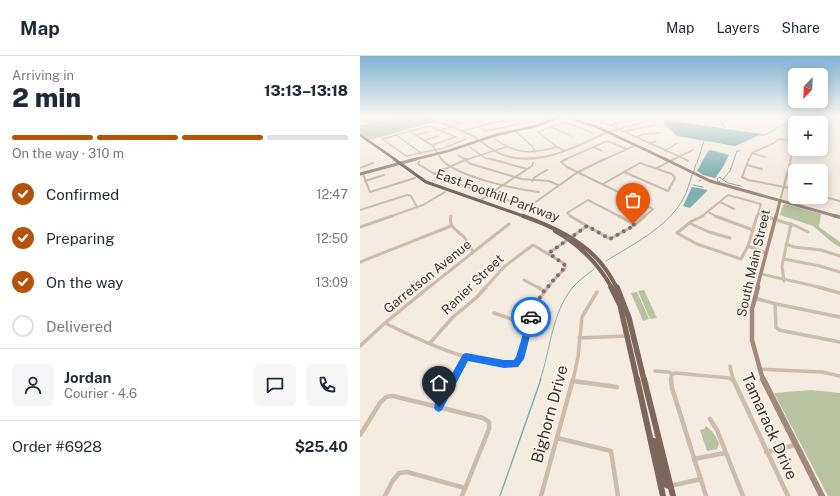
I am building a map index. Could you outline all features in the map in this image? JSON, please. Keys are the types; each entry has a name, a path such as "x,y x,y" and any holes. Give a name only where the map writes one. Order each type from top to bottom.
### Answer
{"main road":[{"name":"East Foothill Parkway","path":"360,137 415,178 429,186 538,224 570,238"},
{"path":"361,174 437,154 493,137"},
{"path":"618,137 710,181 840,218"},
{"name":"East Foothill Parkway","path":"397,164 432,185 541,222 570,238 586,253 606,277 620,305 630,335 673,496"},
{"name":"South Main Street","path":"780,201 751,315 751,333 754,353 766,388 822,496"},
{"name":"East Foothill Parkway","path":"630,335 663,496"},
{"path":"648,426 657,449 664,480 666,485 670,486"}],"street":[{"path":"391,137 382,139 406,156 435,150 466,139"},
{"path":"398,137 421,153"},
{"path":"418,137 432,145 442,162 449,167 465,174 522,191 539,192"},
{"path":"424,141 437,137"},
{"path":"432,145 455,137"},
{"path":"472,137 493,151 511,158 530,159 552,156 598,137"},
{"path":"519,137 533,146 535,152"},
{"path":"544,137 557,147 566,151"},
{"path":"635,137 688,161"},
{"path":"496,139 506,147 517,151 535,152 557,147"},
{"path":"788,141 778,139 774,143 752,153 742,176 743,179 788,187"},
{"path":"626,149 607,141 561,162 567,168 653,209 635,225 610,239 567,213 588,200 600,205 635,225"},
{"path":"649,144 656,141"},
{"path":"665,151 677,143"},
{"path":"530,206 578,172 636,145"},
{"path":"470,147 485,158 527,169"},
{"path":"434,174 481,154 506,147"},
{"path":"593,147 602,151"},
{"path":"657,168 693,150"},
{"path":"752,153 765,157"},
{"path":"458,155 478,166 532,181 549,182 558,185"},
{"path":"576,155 580,157"},
{"name":"South Main Street","path":"780,201 791,156"},
{"path":"419,162 418,164 434,174 489,194 522,203"},
{"path":"360,168 373,163"},
{"path":"479,201 527,169 533,163"},
{"path":"603,184 623,172 642,163 675,176 668,191 623,172"},
{"path":"747,165 762,168"},
{"path":"532,181 535,177 547,170"},
{"path":"361,174 368,190 372,192 415,178"},
{"path":"365,181 384,175"},
{"path":"360,226 418,207 445,192"},
{"path":"360,210 410,195 418,207"},
{"path":"728,195 761,204 748,246 741,260 697,244 677,233 720,202 728,195"},
{"path":"828,198 840,201"},
{"path":"720,202 734,209"},
{"path":"708,212 726,221 753,230"},
{"path":"758,214 791,224 808,232"},
{"path":"451,216 449,221 450,226 467,241 473,252"},
{"path":"689,223 709,232 730,238"},
{"name":"Garretson Avenue","path":"360,346 385,323 509,224"},
{"path":"784,281 782,266 791,224"},
{"path":"360,262 450,226"},
{"path":"385,323 397,330 466,357 504,364 516,364 520,359 535,305 544,291 566,266 549,253 587,226"},
{"path":"786,244 794,247 821,250 840,256"},
{"name":"Ranier Street","path":"430,342 453,317 476,298 505,266 534,245 549,253"},
{"path":"748,246 766,253"},
{"path":"784,259 820,266 840,272"},
{"path":"761,274 784,281 809,285 840,293"},
{"path":"524,280 544,291"},
{"name":"Bighorn Drive","path":"541,496 573,381 578,357 582,317 597,292"},
{"path":"755,298 775,304 840,317"},
{"path":"775,304 776,327 779,330 840,342"},
{"path":"494,312 511,319 530,321"},
{"path":"579,338 603,338 630,335"},
{"path":"439,407 466,357"},
{"name":"Tamarack Drive","path":"730,366 733,380 788,496"},
{"path":"759,369 822,372 840,376"},
{"path":"655,371 669,372 672,374 676,373 729,378 733,380"},
{"path":"672,374 672,388 706,496"},
{"path":"573,381 617,387"},
{"path":"360,435 380,403 386,397 393,396 483,418 490,422 489,430 462,496"},
{"path":"710,419 717,430 743,496"},
{"path":"557,438 612,451 618,496"},
{"path":"766,452 795,445"},
{"path":"694,458 725,452"},
{"path":"385,496 392,482 399,473 407,472 465,488"},
{"path":"670,486 701,479"}],"green space":[{"path":"364,137 382,137 369,140"},
{"path":"785,204 821,214 819,227 840,242 840,247 813,226 780,215 783,205"},
{"path":"644,290 657,318 650,319 638,291"},
{"path":"637,292 649,319 643,321 631,293"},
{"path":"811,390 840,393 840,496 828,496 774,393"},
{"path":"706,426 717,439 719,444 717,449 707,451 700,430 704,429"}],"water":[{"path":"680,137 756,137 735,146"},
{"path":"711,150 729,155 715,178 703,175 697,171 708,151"},
{"path":"692,187 708,190 690,208 683,206"}],"waterway":[{"path":"697,163 704,141"},
{"path":"723,179 730,171 737,151 740,151"},
{"path":"694,171 696,164"},
{"path":"606,261 648,235 667,220 684,198 692,175"},
{"path":"719,177 728,183 741,186"},
{"path":"718,178 717,180 720,182"},
{"path":"693,185 703,187"},
{"path":"540,380 552,332 560,309 573,287 594,269"},
{"path":"500,496 541,379"}],"way so far":[{"path":"531,317 535,305 544,291 566,266 549,253 587,226 610,239 635,225 633,224"}],"route":[{"path":"439,407 466,357 510,365 516,364 520,359 531,317"}]}
